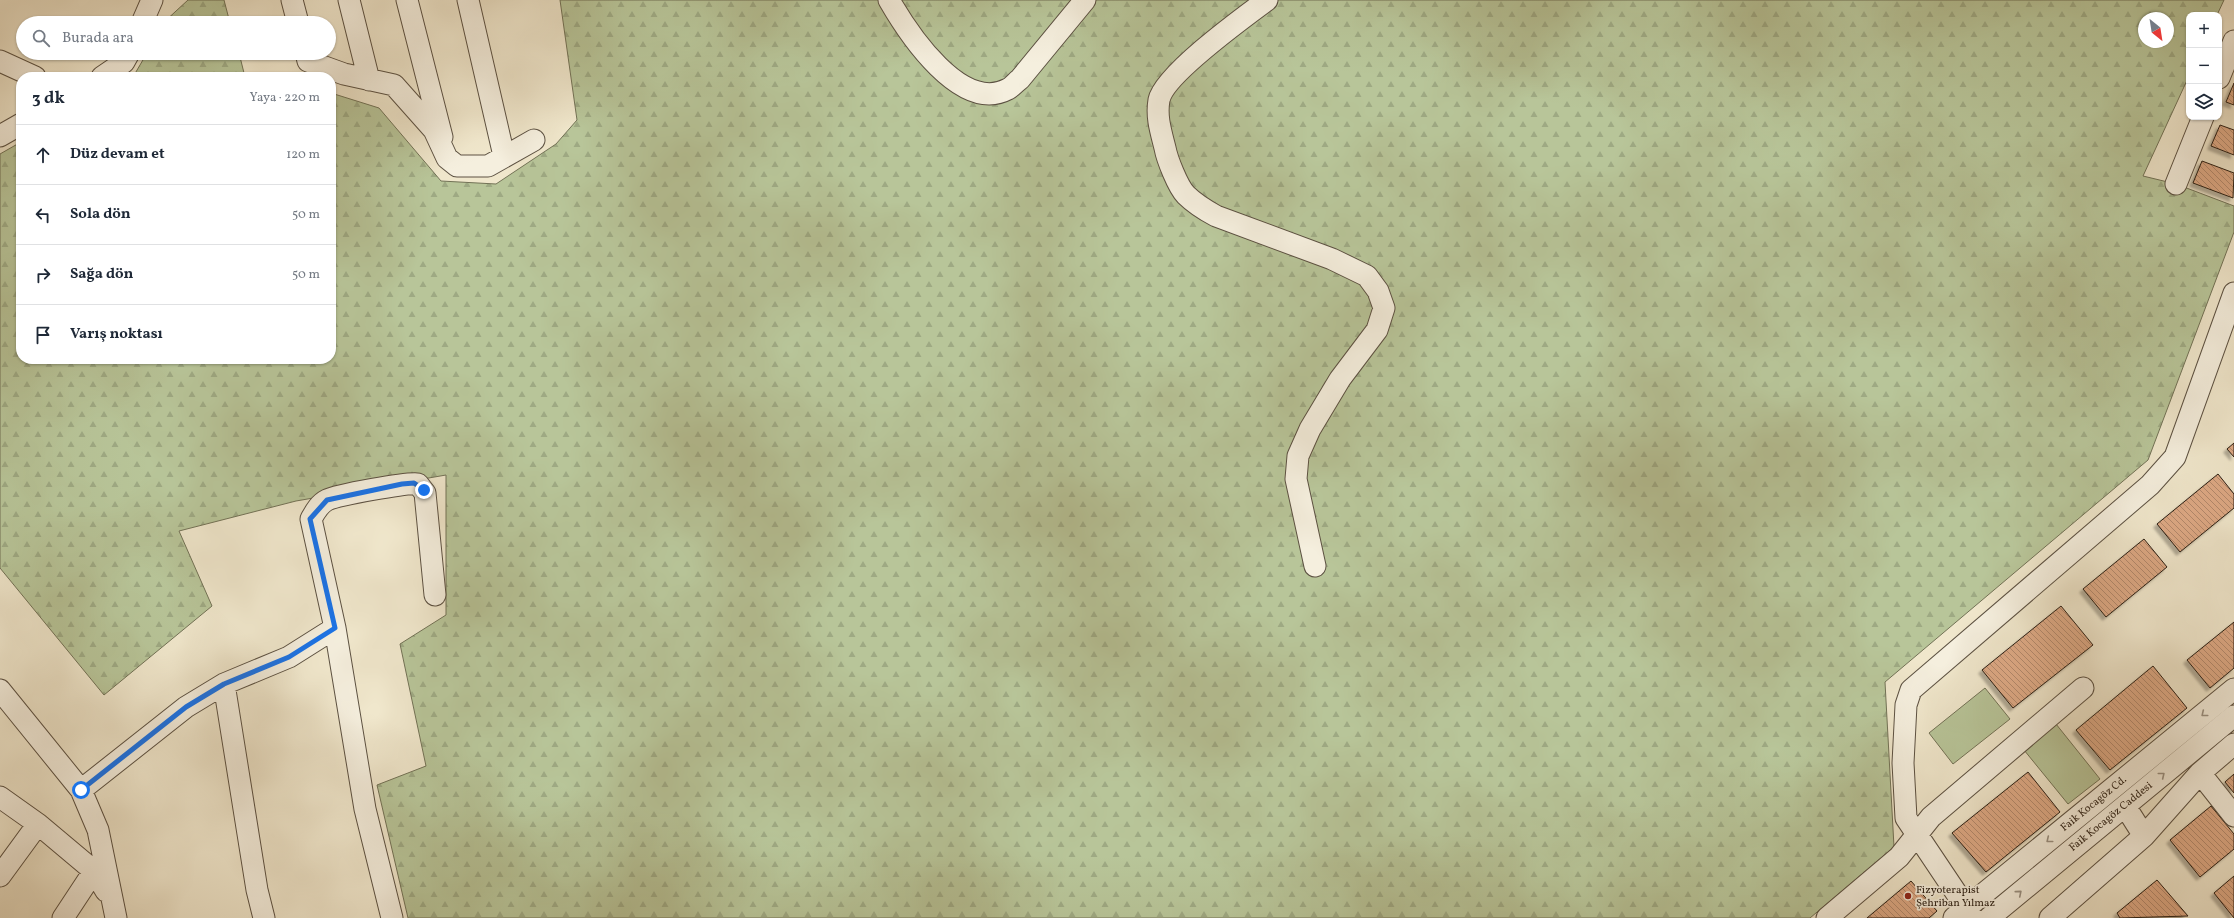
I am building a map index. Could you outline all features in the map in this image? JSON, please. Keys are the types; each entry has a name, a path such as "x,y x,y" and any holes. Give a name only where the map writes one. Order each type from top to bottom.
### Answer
{"street":[{"path":"145,16 152,0"},
{"path":"292,0 296,16"},
{"path":"349,0 369,80"},
{"path":"407,0 447,158"},
{"path":"468,0 504,156"},
{"path":"889,0 908,32 933,62 969,89 989,94 1009,89 1020,79 1085,0"},
{"path":"1267,0 1214,40 1178,73 1159,98 1158,116 1166,156 1184,194 1199,206 1216,216 1332,259 1367,276 1378,291 1384,308 1377,330 1340,379 1310,430 1298,456 1296,479 1315,566"},
{"path":"2222,71 2234,41"},
{"path":"109,72 125,60"},
{"path":"308,60 344,74 394,85 434,130 447,158 457,166 488,166 534,140"},
{"path":"0,61 24,72"},
{"path":"2176,184 2202,120"},
{"path":"0,136 16,127"},
{"path":"1964,915 1917,834 1906,818 1903,763 1906,705 1911,690 2150,485 2174,457 2234,293"},
{"path":"392,918 365,810 335,628 310,519 327,500 402,484 418,484 425,493 435,596"},
{"path":"81,790 186,707 224,684 289,657 335,628"},
{"path":"224,684 257,890 264,918"},
{"path":"1827,918 1899,857 1931,817 2083,688"},
{"name":"Faik Kocagöz Cd.","path":"1964,915 2234,689"},
{"path":"0,690 81,790 98,830 115,910"},
{"name":"Faik Kocagöz Caddesi","path":"1989,918 2234,716"},
{"path":"2050,918 2144,836 2200,773 2234,744"},
{"path":"2200,773 2234,816"},
{"path":"0,797 38,824 94,871 115,910"},
{"path":"2125,806 2144,836"},
{"path":"0,876 38,824"},
{"path":"63,918 94,871"}],"green space":[{"path":"188,0 224,0 228,16 171,16"},
{"path":"560,0 2224,0 2218,12 2186,12 2186,83 2143,176 2176,184 2234,206 2234,232 2148,460 1885,682 1894,847 1810,918 408,918 377,785 426,766 400,644 446,615 446,475 296,501 179,531 212,606 104,695 0,568 0,154 16,145 16,364 336,364 336,95 379,108 441,181 496,184 556,144 577,120"},
{"path":"143,60 241,60 244,72 136,72"},
{"path":"1985,688 2010,719 1953,764 1929,733"},
{"path":"2056,724 2100,779 2068,804 2024,750"}],"building":[{"path":"2234,83 2234,105 2226,102"},
{"path":"2220,125 2234,130 2234,155 2211,146"},
{"path":"2202,161 2234,173 2233,198 2193,183"},
{"path":"2234,443 2234,457 2227,449"},
{"path":"2218,474 2234,494 2234,508 2180,552 2157,524"},
{"path":"2144,539 2167,567 2106,617 2083,589"},
{"path":"2061,606 2093,645 2013,708 1982,670"},
{"path":"2234,622 2234,668 2210,688 2187,660"},
{"path":"2153,666 2187,708 2110,770 2076,730"},
{"path":"2028,772 2060,812 1986,872 1952,833"},
{"path":"2234,774 2234,793 2225,782"},
{"path":"2211,806 2234,834 2234,849 2200,877 2170,840"},
{"path":"2234,876 2234,918 2214,893"},
{"path":"2157,880 2188,916 2120,918 2117,913"},
{"name":"Fizyoterapist Şehriban Yılmaz","path":"1911,881 1937,911 1929,918 1867,918"}],"place":[{"name":"Fizyoterapist Şehriban Yılmaz","path":"1908,896"}],"route":[{"path":"81,790 147,740 186,707 224,684 289,657 335,628 310,519 321,504 327,500 402,484 418,484 424,490"}]}
